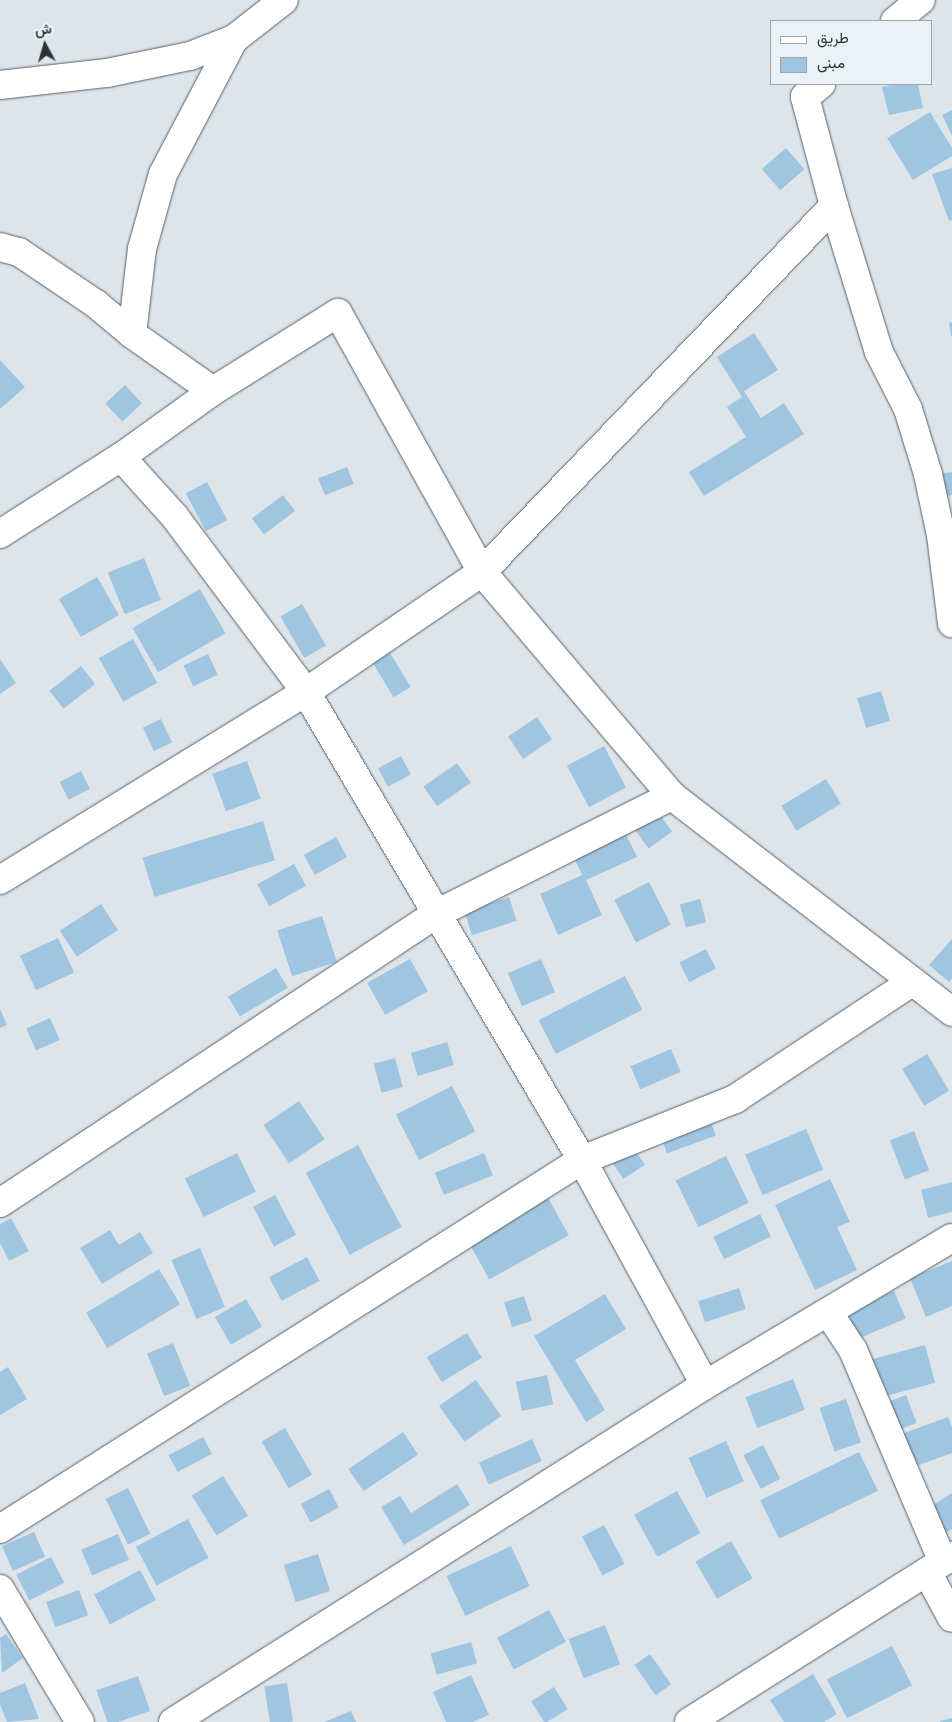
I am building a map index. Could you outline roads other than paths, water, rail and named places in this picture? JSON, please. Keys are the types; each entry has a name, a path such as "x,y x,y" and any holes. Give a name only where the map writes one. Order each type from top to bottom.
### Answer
{"street":[{"path":"0,85 107,73 163,63 234,39 284,0"},
{"path":"896,20 921,0"},
{"path":"132,334 142,249 163,174 234,39"},
{"path":"820,85 805,97 834,206 879,352 908,409 928,474 941,535 952,623"},
{"path":"0,880 306,692 482,572 834,206"},
{"path":"0,247 19,252 96,304 132,334 213,391"},
{"path":"0,534 121,456 213,391 338,314 482,572 672,796 910,983 952,1012"},
{"path":"121,456 175,517 306,692 582,1160 705,1384"},
{"path":"0,1203 436,914 672,796"},
{"path":"0,1529 582,1160 736,1099 910,983"},
{"path":"173,1722 705,1384 952,1238"},
{"path":"828,1312 853,1350 941,1564 952,1618"},
{"path":"689,1722 941,1564"},
{"path":"0,1589 80,1722"}]}
